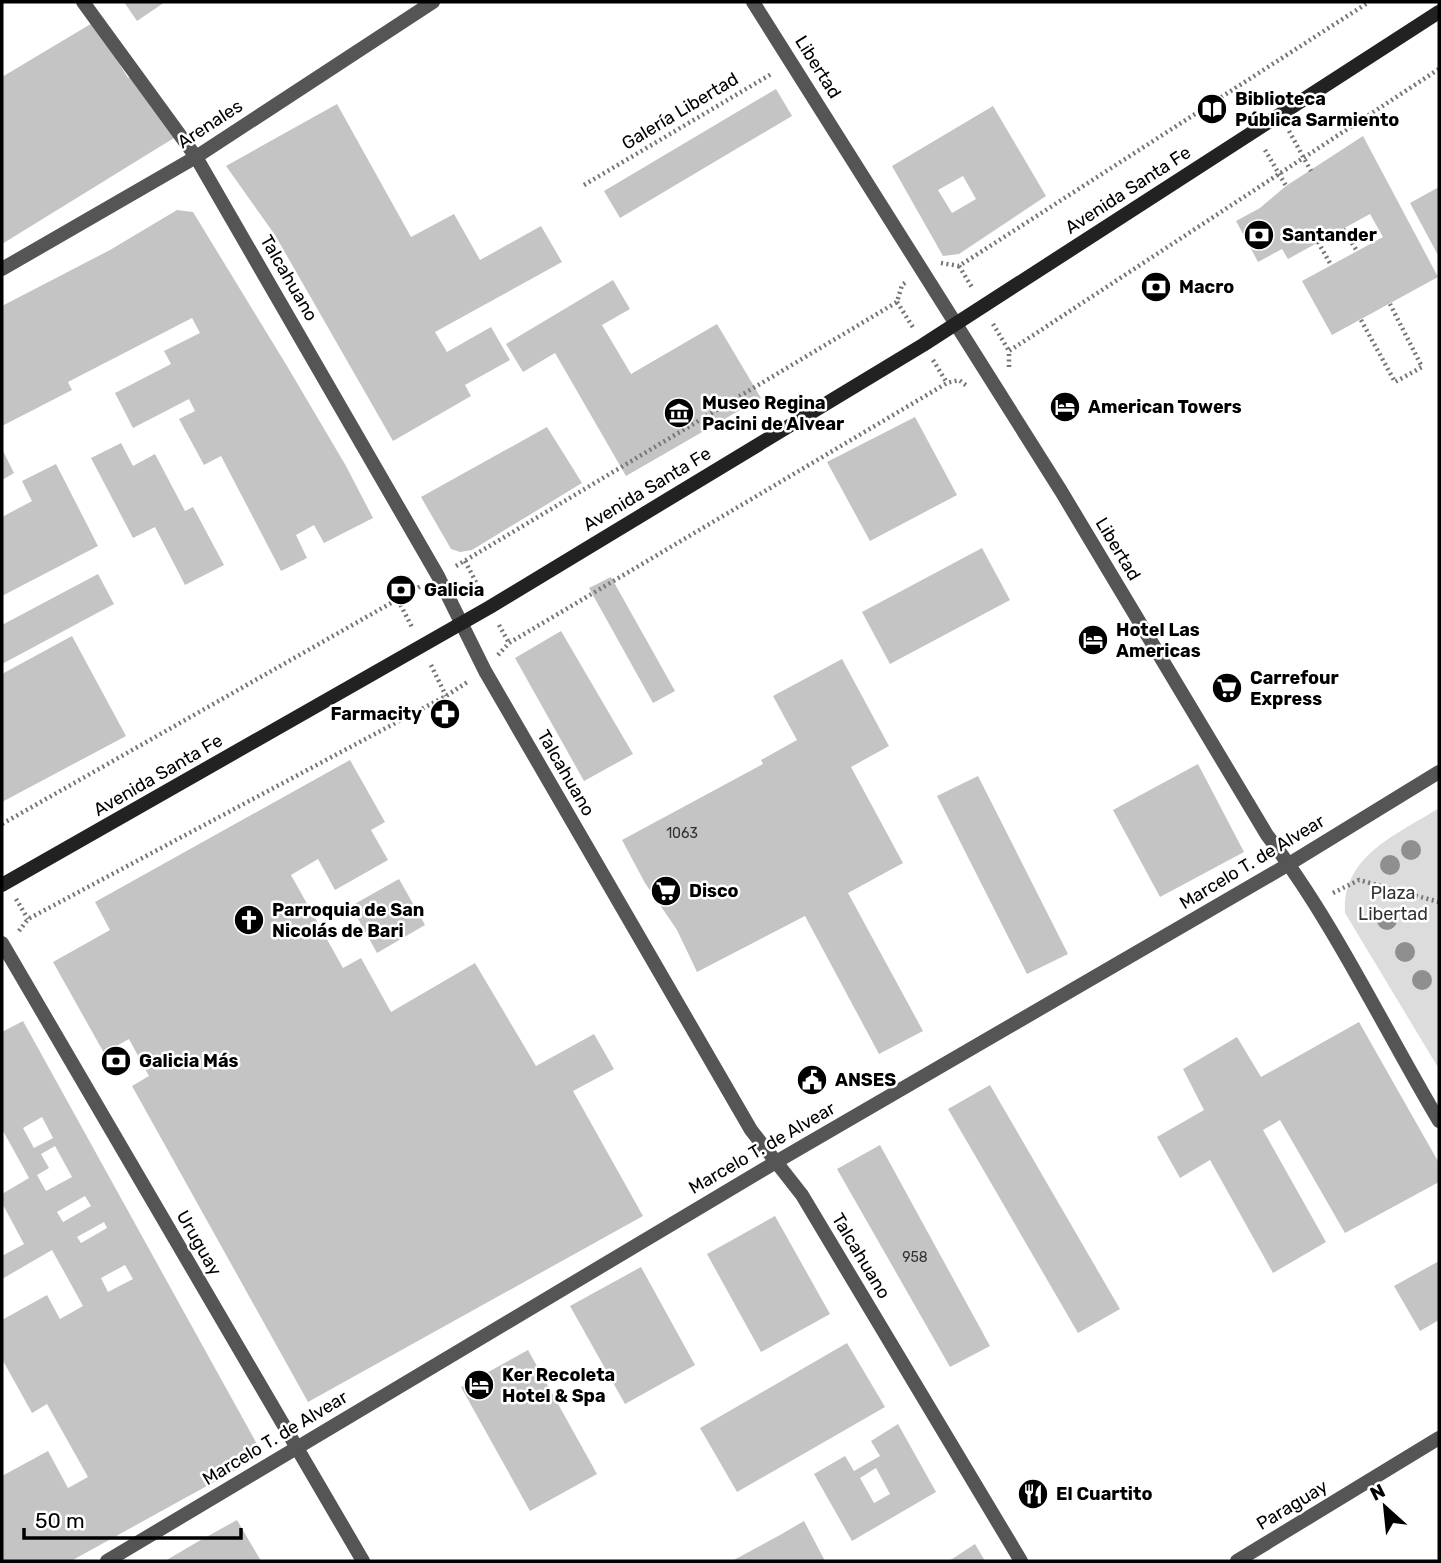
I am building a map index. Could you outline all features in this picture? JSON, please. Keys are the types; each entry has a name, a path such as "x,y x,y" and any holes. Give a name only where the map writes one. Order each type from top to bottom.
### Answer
{"main road":[{"name":"Avenida Santa Fe","path":"2,885 461,624 956,324 1439,12"}],"street":[{"name":"Talcahuano","path":"83,2 196,157 438,576 485,671 751,1130 802,1195 1021,1561"},
{"name":"Arenales","path":"2,270 196,157 433,2"},
{"name":"Libertad","path":"754,2 1061,491 1267,835 1289,863 1314,903 1439,1121"},
{"name":"Marcelo T. de Alvear","path":"107,1561 776,1162 1289,863 1439,772"},
{"name":"Uruguay","path":"7,939 363,1561"},
{"name":"Paraguay","path":"1237,1561 1439,1438"}],"path":[{"path":"2,824 438,576 897,302 902,285 924,272 942,262 959,266 1369,2"},
{"name":"Galería Libertad","path":"583,185 792,61"},
{"path":"7,939 22,929 28,919 446,696 485,671 509,643 947,383 959,380 976,392 990,379 1010,370 1009,351 1439,69"},
{"path":"1281,115 1311,171"},
{"path":"1254,132 1286,186"},
{"path":"1343,229 1357,251"},
{"path":"1318,242 1331,265"},
{"path":"1361,320 1395,382 1422,367 1390,303"},
{"path":"1314,903 1359,880 1439,902"}],"green space":[{"name":"Plaza Libertad","path":"1439,808 1439,1069 1345,913 1346,893 1362,861 1390,838"}],"building":[{"path":"124,2 165,2 137,21"},
{"path":"94,22 128,78 135,74 174,138 2,244 2,77"},
{"path":"776,89 792,116 620,218 604,191"},
{"path":"337,104 411,237 454,214 480,260 541,226 562,262 435,332 447,352 491,327 510,360 465,385 471,396 393,441 275,235 226,166"},
{"path":"993,106 1046,196 959,254 943,256 892,166","holes":["963,176 976,199 952,213 938,190"]},
{"path":"1363,136 1438,277 1332,335 1302,281 1383,237 1370,214 1288,259 1282,249 1258,262 1236,221 1260,208 1286,186"},
{"path":"1439,187 1439,257 1410,203"},
{"path":"177,210 193,212 346,466 373,518 324,543 314,525 296,535 307,558 281,571 221,456 204,465 179,419 195,411 189,399 133,428 115,393 171,364 164,351 200,333 192,318 68,382 72,390 2,426 2,306 110,250"},
{"path":"613,280 630,309 602,325 631,374 717,324 761,398 626,476 555,353 523,372 506,344"},
{"path":"915,417 957,495 870,541 827,462"},
{"path":"547,427 582,483 472,550 460,552 451,549 421,497"},
{"path":"121,443 133,466 155,454 185,511 193,507 224,565 185,585 155,527 133,538 91,458"},
{"path":"2,449 14,473 2,480"},
{"path":"56,464 98,546 2,596 2,517 32,501 22,481"},
{"path":"982,548 1010,600 890,664 862,612"},
{"path":"98,574 114,604 2,664 2,625"},
{"path":"611,577 675,691 653,703 589,588"},
{"path":"561,631 633,754 584,781 515,658"},
{"path":"72,636 126,736 2,802 2,674"},
{"path":"842,659 889,746 851,767 903,863 848,893 923,1031 879,1054 805,916 697,972 677,930 645,883 622,840 763,764 761,760 797,740 773,696"},
{"path":"350,760 385,822 371,830 388,860 335,890 318,859 291,875 343,968 361,958 391,1012 475,963 536,1066 594,1034 614,1069 573,1091 643,1216 308,1402 132,1086 149,1076 129,1039 104,1053 53,962 110,930 95,902"},
{"path":"1198,764 1244,852 1160,897 1113,810"},
{"path":"978,776 1068,954 1027,974 937,796"},
{"path":"399,879 425,925 377,953 351,906"},
{"path":"23,1021 263,1455 71,1561 2,1561 2,1476 48,1451 68,1488 88,1477 47,1404 32,1413 2,1359 2,1320 47,1295 60,1319 83,1306 52,1250 2,1279 2,1256 24,1244 2,1203 2,1194 29,1178 2,1129 2,1032","holes":["42,1117 53,1138 34,1148 23,1128","55,1146 72,1177 46,1191 37,1175 49,1168 41,1154","85,1196 91,1206 63,1222 57,1212","104,1222 107,1228 81,1243 77,1237","125,1265 133,1279 108,1292 101,1278"]},
{"path":"1359,1022 1439,1163 1439,1182 1345,1233 1280,1120 1263,1130 1326,1242 1273,1273 1210,1160 1180,1178 1157,1137 1204,1110 1183,1069 1237,1037 1261,1077"},
{"path":"990,1085 1120,1309 1078,1333 948,1109"},
{"path":"880,1145 990,1346 950,1367 837,1169"},
{"path":"775,1216 830,1314 761,1352 707,1254"},
{"path":"1439,1261 1439,1320 1420,1331 1394,1286"},
{"path":"641,1267 695,1365 625,1404 570,1306"},
{"path":"847,1343 885,1407 737,1492 700,1428"},
{"path":"528,1350 597,1474 530,1511 461,1387"},
{"path":"898,1424 936,1492 852,1541 814,1474 845,1456 854,1471 880,1456 871,1441","holes":["876,1468 890,1494 874,1503 860,1478"]},
{"path":"237,1520 261,1561 165,1561 199,1541"},
{"path":"804,1521 825,1561 732,1561 780,1535"},
{"path":"975,1544 985,1561 949,1561"}],"place":[{"name":"Biblioteca Pública Sarmiento","path":"1212,109"},
{"name":"Santander","path":"1259,235"},
{"name":"Macro","path":"1156,287"},
{"name":"American Towers","path":"1065,407"},
{"name":"Museo Regina Pacini de Alvear","path":"679,413"},
{"name":"Galicia","path":"401,590"},
{"name":"Hotel Las Americas","path":"1093,640"},
{"name":"Carrefour Express","path":"1227,688"},
{"name":"Farmacity","path":"445,714"},
{"name":"Disco","path":"666,891"},
{"name":"Parroquia de San Nicolás de Bari","path":"249,920"},
{"name":"Galicia Más","path":"116,1061"},
{"name":"ANSES","path":"812,1080"},
{"name":"Ker Recoleta Hotel & Spa","path":"479,1385"},
{"name":"El Cuartito","path":"1033,1494"}]}
